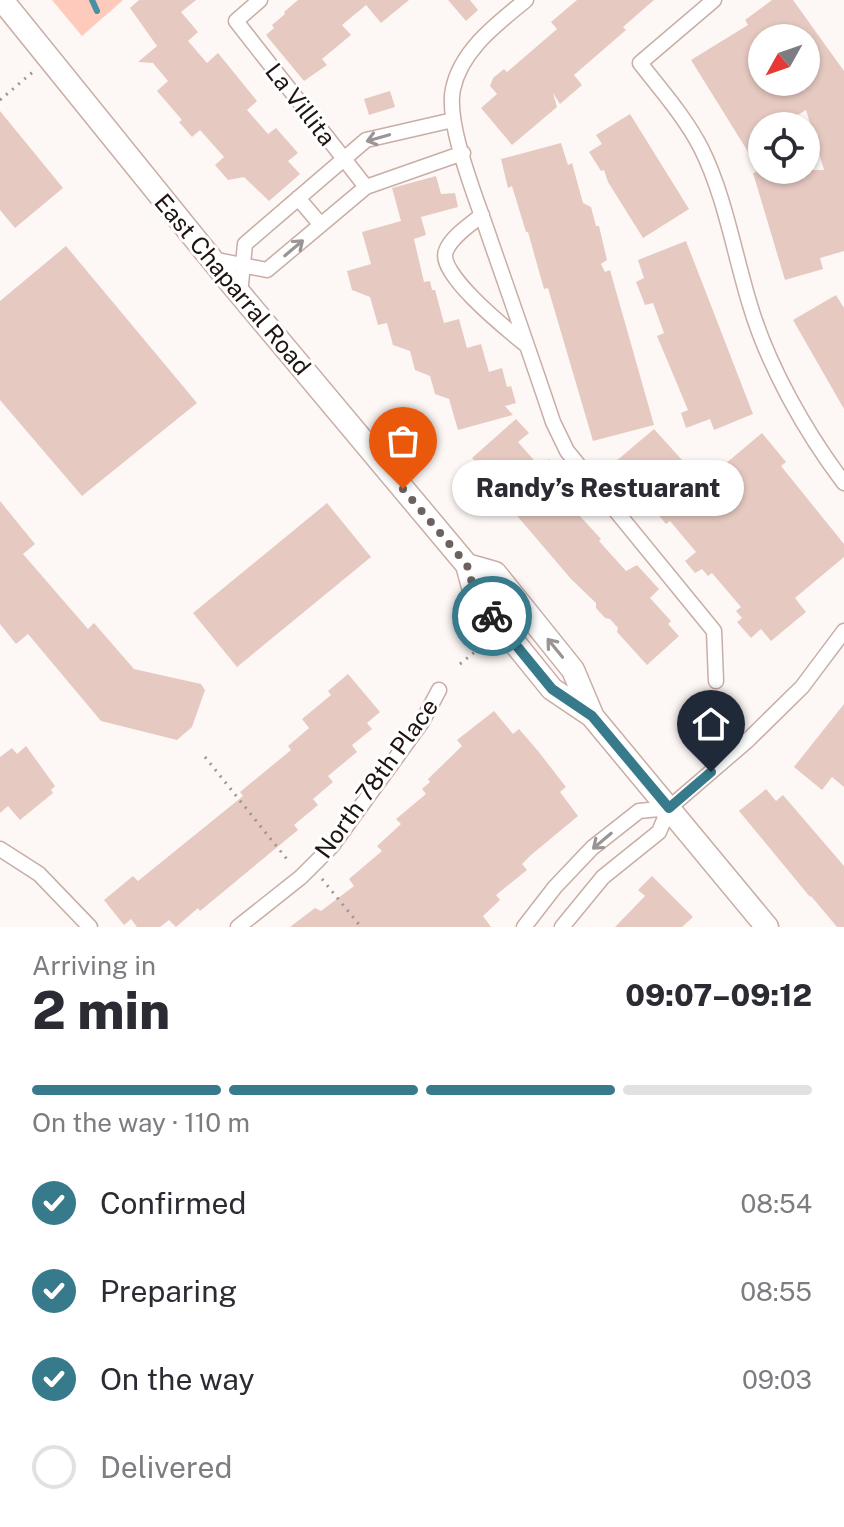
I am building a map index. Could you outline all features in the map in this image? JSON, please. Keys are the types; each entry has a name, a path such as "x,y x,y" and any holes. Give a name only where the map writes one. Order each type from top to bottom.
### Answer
{"main road":[{"name":"East Chaparral Road","path":"2,0 240,294 467,565 475,594 552,689 592,716 767,927"}],"street":[{"name":"La Villita","path":"260,0 236,21 366,187"},
{"path":"526,0 496,25 461,68 452,90 453,120 553,422 567,451 714,631 716,681"},
{"path":"714,0 640,63 700,146 712,174 751,309 761,333 816,447 844,483"},
{"path":"240,294 245,244 366,140 453,120"},
{"path":"212,259 267,270 366,187 463,153"},
{"path":"298,198 321,225"},
{"path":"482,215 446,250 445,261 476,301 527,346"},
{"path":"562,927 603,877 659,832 669,808 802,687 844,631"},
{"name":"North 78th Place","path":"238,927 306,872 332,846 422,722 439,690"},
{"path":"524,927 555,887 592,848 639,811 669,808"},
{"path":"0,849 39,874 90,927"}],"path":[{"path":"0,100 50,59"},
{"path":"460,664 487,641"},
{"path":"205,757 306,872 361,927"}],"shaded area":[{"path":"52,0 123,0 82,36"}],"building":[{"path":"139,0 196,0 181,12 198,32 188,41 207,63 218,53 257,101 247,110 268,134 276,128 298,153 288,161 300,174 269,201 244,177 228,180 215,165 224,157 200,130 192,137 157,91 168,81 153,63 138,62 157,46 130,8"},
{"path":"298,0 409,0 381,23 366,5 342,25 351,35 322,59 327,65 304,81 266,35"},
{"path":"448,0 470,0 478,10 466,21"},
{"path":"577,0 654,0 623,27 626,30 574,75 582,85 560,104 553,93 557,107 512,145 481,108 497,94 490,86 493,78 504,69 507,72 557,29 551,22"},
{"path":"772,0 793,0 810,24 748,24 745,20"},
{"path":"748,25 748,96 820,96 820,38 844,71 844,251 820,258 823,269 785,280 756,184 820,184 820,170 824,170 820,157 820,112 748,112 748,152 691,60"},
{"path":"390,91 395,107 369,115 364,99"},
{"path":"0,111 63,188 15,228 0,210"},
{"path":"630,114 689,209 643,238 608,182 604,170 601,171 589,152 602,144 596,135"},
{"path":"561,143 568,165 572,163 583,203 591,207 596,226 599,226 607,260 601,264 605,272 610,270 654,425 593,441 548,288 544,289 528,232 512,186 508,188 501,159"},
{"path":"436,176 441,194 455,193 458,207 421,217 426,235 414,239 424,282 430,281 432,290 435,290 444,323 459,319 467,348 481,344 489,372 502,368 507,387 511,386 516,403 505,406 513,415 458,430 449,399 435,394 430,376 415,370 410,351 393,345 387,323 378,325 370,297 352,290 347,271 371,264 362,232 401,221 392,188"},
{"path":"686,241 753,414 714,430 710,419 686,428 681,413 688,410 657,336 664,333 653,303 645,305 636,282 644,278 638,260"},
{"path":"66,246 197,403 82,496 0,400 0,301"},
{"path":"836,295 844,308 844,409 793,320"},
{"path":"516,419 529,433 518,442 540,467 549,459 561,472 554,479 560,486 556,490 626,571 637,565 659,589 650,598 671,621 668,624 679,636 647,665 617,632 618,628 596,608 596,603 571,579 513,511 511,498 502,489 493,482 465,493 463,491 486,472 472,458"},
{"path":"654,429 710,491 706,480 762,433 786,462 781,466 844,544 844,557 795,598 806,612 771,641 761,629 751,638 737,622 742,618 736,611 741,607 712,573 708,576 702,569 695,573 685,561 696,552 670,521 666,524 652,507 656,504 632,475 621,483 608,468"},
{"path":"0,501 35,544 23,554 88,629 94,623 134,669 201,684 205,690 192,727 177,740 101,721 28,634 16,644 0,624"},
{"path":"327,503 371,557 237,667 193,613"},
{"path":"348,674 380,712 367,723 372,729 352,745 357,752 328,776 333,782 313,799 318,805 294,825 298,830 200,911 198,908 176,927 169,920 160,927 137,927 131,919 124,925 104,900 133,876 138,881 243,796 240,792 291,750 288,746 309,728 302,719 331,695 328,691"},
{"path":"844,704 844,787 832,777 822,790 794,767"},
{"path":"494,711 513,734 519,729 538,751 566,787 560,792 578,816 531,855 522,864 527,870 496,895 500,900 483,916 491,927 290,927 315,908 321,911 354,886 349,879 382,851 377,846 401,824 396,819 426,794 422,789 430,782 428,779 462,746 457,740"},
{"path":"26,746 55,786 51,790 53,793 20,820 8,806 0,813 0,757 12,748 17,754"},
{"path":"766,789 776,801 783,795 844,866 844,927 837,927 739,811"},
{"path":"652,876 693,917 682,927 615,927 645,896 638,890"}],"waterway":[{"path":"92,0 97,11"}],"way so far":[{"path":"403,489 467,565 475,594 492,616"}],"place":[{"name":"Randy’s Restuarant","path":"403,489"}],"route":[{"path":"492,616 552,689 592,716 669,808 711,772"}]}
